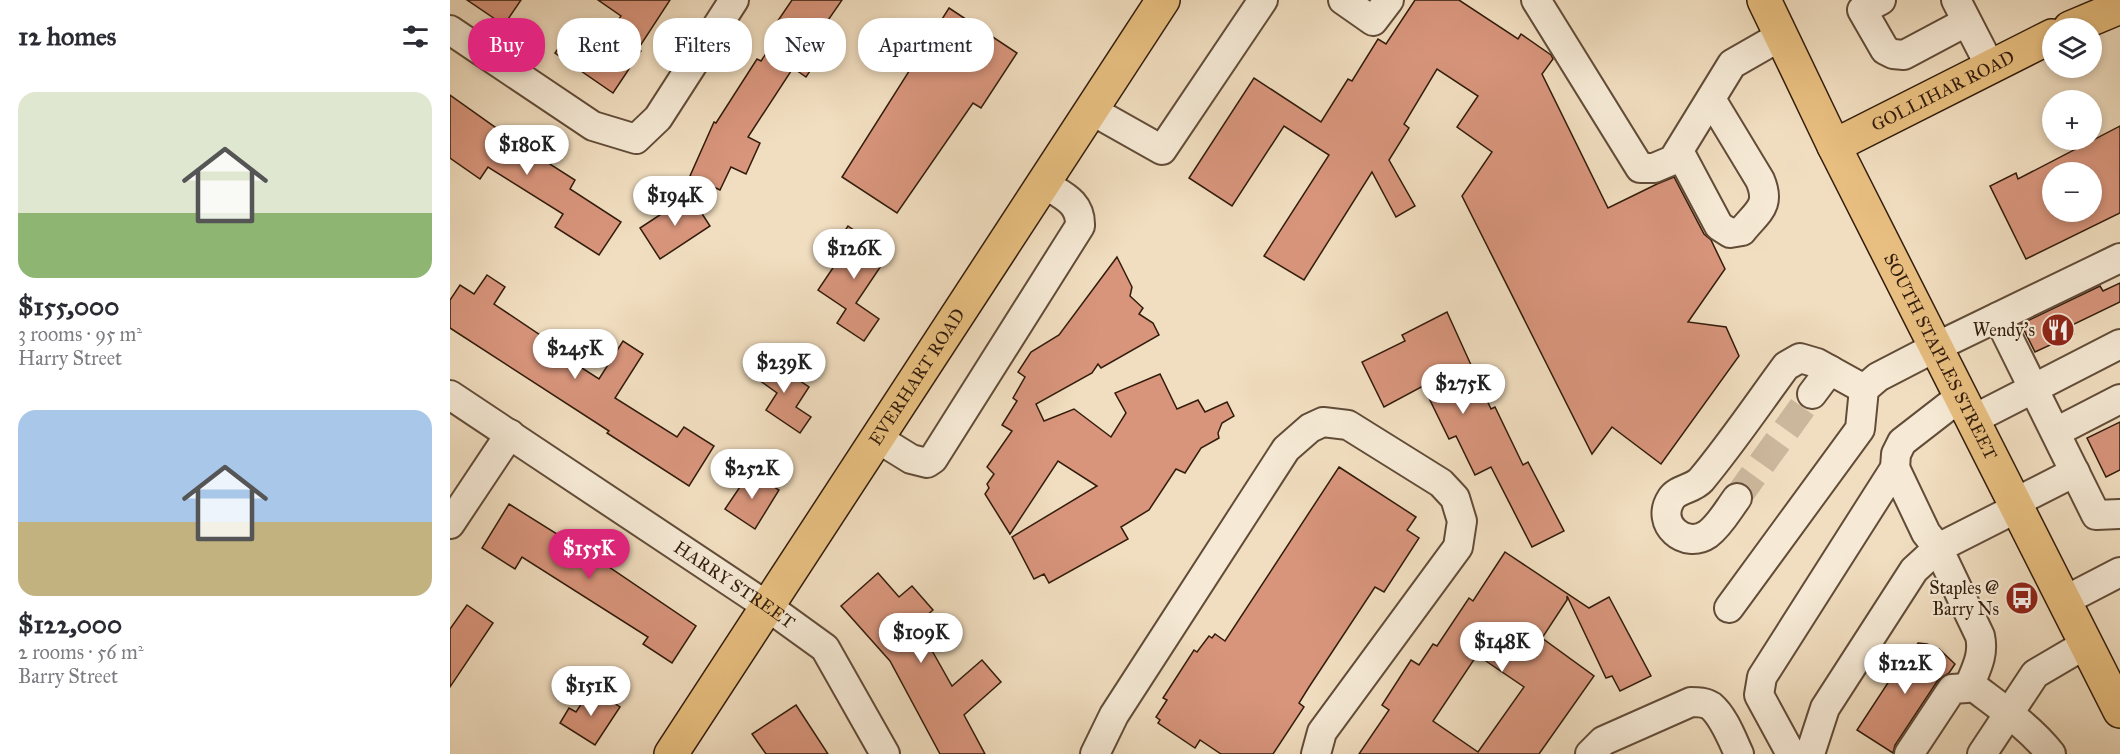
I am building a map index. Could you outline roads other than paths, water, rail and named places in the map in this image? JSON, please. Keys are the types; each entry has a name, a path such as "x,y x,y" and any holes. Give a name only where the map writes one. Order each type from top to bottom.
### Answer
{"main road":[{"name":"EVERHART ROAD","path":"670,754 1163,0"},
{"name":"SOUTH STAPLES STREET","path":"1764,0 1834,146 2120,711"},
{"path":"2094,18 2120,7"},
{"name":"GOLLIHAR ROAD","path":"1834,146 2042,41"}],"street":[{"path":"450,30 593,126 636,139 658,118 734,0"},
{"path":"1091,110 1162,150 1263,0"},
{"path":"1343,0 1373,21 1389,0"},
{"path":"1536,0 1640,168 1654,168 1674,160 1732,64 1781,36"},
{"path":"1881,0 1862,10 1885,50 1893,54 1904,55 1961,11 1990,66"},
{"path":"1679,152 1719,226 1730,233 1742,231 1764,203 1765,193 1760,180 1711,99"},
{"path":"877,438 917,461 927,463 933,459 1080,226 1080,216 1076,205 1043,183"},
{"path":"1729,608 1860,429 1864,389 1878,377 1936,347 2120,258"},
{"path":"1998,317 2096,515 2120,514"},
{"path":"2075,472 1938,548 1914,570 1826,708 1807,752 1759,695 1759,686 1762,677 1895,468 1896,454 1902,442 1966,408 2034,388 2120,344"},
{"path":"1737,498 1716,527 1699,538 1688,539 1678,535 1670,529 1666,521 1666,509 1671,498 1699,482 1786,366 1800,358 1817,363 1864,389"},
{"path":"1812,394 1830,370"},
{"name":"HARRY STREET","path":"450,395 767,606 825,648 885,754"},
{"path":"2059,439 2120,399"},
{"path":"2059,439 2120,417"},
{"path":"1095,754 1114,715 1286,449 1310,428 1323,423 1348,425 1441,483 1455,498 1462,521 1458,547 1322,732 1316,754"},
{"path":"450,524 510,434"},
{"path":"1895,468 1926,532 1938,548 1980,636 1982,647 1981,658 1968,686 1924,754"},
{"path":"2064,601 2120,572"},
{"path":"1982,754 2035,674 2086,644"},
{"path":"1909,754 1952,689 1968,686 2009,714 2043,751"},
{"path":"1590,754 1603,741 1691,702 1702,702 1710,706 1719,716 1739,754"}],"tunnel":[{"path":"1737,498 1812,394"}],"place":[{"name":"Wendy's","path":"2058,330"},
{"name":"Staples @ Barry Ns","path":"2022,598"}]}
